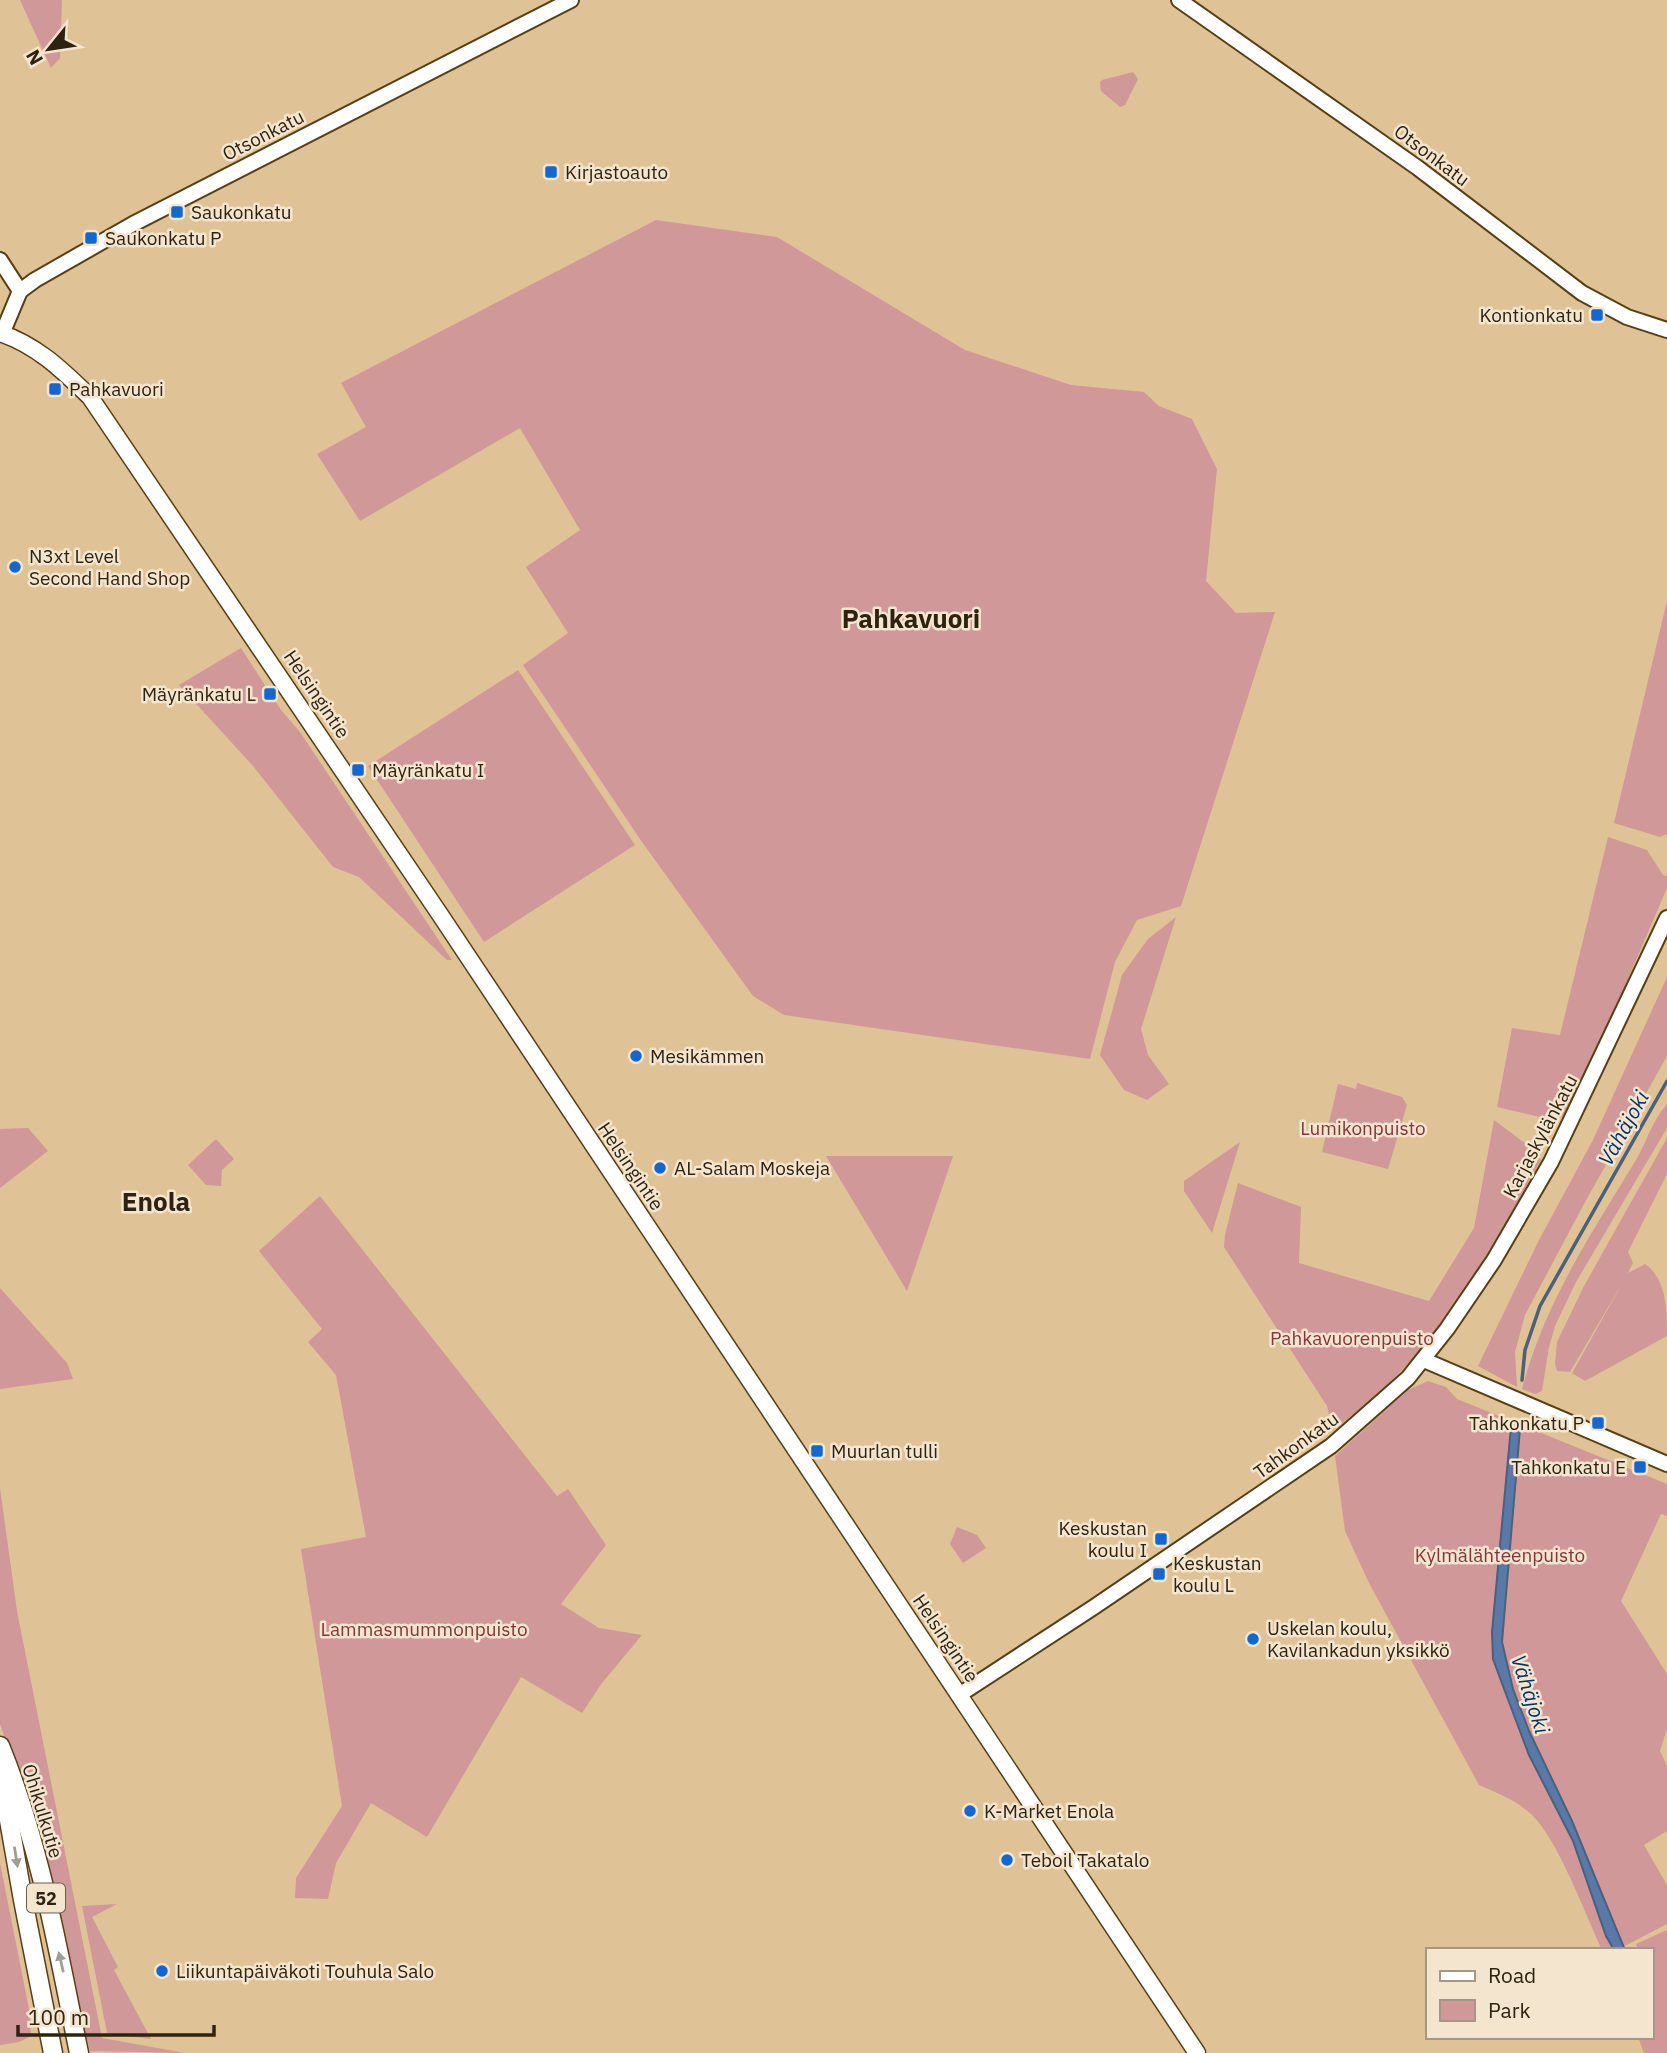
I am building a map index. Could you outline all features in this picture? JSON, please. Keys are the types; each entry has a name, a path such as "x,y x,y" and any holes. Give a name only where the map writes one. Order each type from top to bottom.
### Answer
{"main road":[{"name":"Helsingintie","path":"1,334 14,338 55,364 90,397 333,755 1197,2053"},
{"name":"Ohikulkutie","path":"0,1746 13,1778 45,1896 79,2053"},
{"name":"Ohikulkutie","path":"0,1766 53,2053"}],"street":[{"name":"Otsonkatu","path":"20,290 133,224 570,0"},
{"name":"Otsonkatu","path":"1179,0 1418,168 1582,292 1627,317 1667,330"},
{"path":"0,260 20,290 1,334"},
{"name":"Karjaskylänkatu","path":"1424,1360 1494,1260 1551,1162 1667,918"},
{"path":"1424,1360 1667,1464"},
{"name":"Tahkonkatu","path":"959,1695 1102,1602 1331,1446 1386,1399 1424,1360"}],"green space":[{"path":"20,0 62,0 60,58 51,68"},
{"path":"1133,72 1138,79 1125,105 1120,107 1101,91 1100,82"},
{"path":"656,220 777,237 965,350 1071,385 1144,392 1159,406 1192,419 1217,469 1206,581 1236,613 1275,612 1181,906 1137,920 1115,962 1090,1059 784,1015 753,996 642,842 523,665 568,633 526,567 580,530 520,428 360,521 317,454 366,427 341,383"},
{"path":"1667,601 1667,834 1660,837 1614,823"},
{"path":"241,648 452,960 447,960 359,877 333,867 253,766 179,685"},
{"path":"518,670 635,845 484,942 368,766"},
{"path":"1608,837 1647,850 1663,875 1667,876 1667,888 1570,1114 1553,1120 1497,1107 1512,1028 1560,1035"},
{"path":"1176,917 1141,1029 1148,1055 1169,1084 1147,1100 1124,1090 1100,1055 1122,975 1148,939"},
{"path":"1667,977 1667,1056 1525,1315 1515,1352 1517,1387 1478,1366 1539,1240 1593,1140"},
{"name":"Lumikonpuisto","path":"1357,1083 1402,1097 1407,1105 1388,1169 1322,1152 1338,1084 1356,1089"},
{"path":"1667,1104 1667,1128 1576,1282 1555,1326 1542,1391 1535,1394 1522,1389 1543,1327 1570,1270"},
{"name":"Pahkavuorenpuisto","path":"1494,1120 1530,1147 1541,1160 1488,1254 1444,1322 1394,1377 1333,1430 1327,1406 1224,1247 1238,1183 1301,1207 1299,1263 1429,1301 1474,1228"},
{"path":"28,1128 48,1151 0,1188 0,1129"},
{"path":"1667,1138 1667,1174 1628,1252 1633,1263 1628,1273 1645,1264 1658,1278 1664,1296 1667,1336 1585,1381 1572,1373 1623,1282 1570,1372 1557,1371 1557,1342 1584,1286"},
{"path":"216,1139 234,1159 222,1170 221,1186 206,1185 188,1165"},
{"path":"1240,1142 1212,1233 1184,1191 1184,1181"},
{"path":"826,1156 953,1156 907,1291"},
{"name":"Lammasmummonpuisto","path":"320,1196 557,1496 568,1489 606,1545 561,1604 599,1628 642,1635 602,1683 582,1713 521,1677 427,1837 371,1803 336,1863 328,1899 295,1898 296,1878 342,1806 301,1549 366,1537 336,1375 308,1342 322,1329 259,1251"},
{"path":"0,1288 67,1363 73,1379 0,1389"},
{"name":"Kylmälähteenpuisto","path":"1428,1381 1446,1387 1457,1399 1667,1484 1667,1516 1661,1514 1621,1601 1667,1674 1667,1729 1660,1751 1667,1766 1667,1831 1644,1845 1667,1885 1667,1924 1621,1948 1601,1948 1561,1859 1531,1814 1506,1797 1479,1785 1369,1583 1345,1531 1335,1456 1408,1390"},
{"path":"0,1488 17,1611 102,2038 185,2053 90,2051 24,1794 0,1724"},
{"path":"957,1527 977,1535 986,1548 963,1563 950,1544"},
{"path":"0,1863 29,2009 31,2036 19,2042 0,2045"},
{"path":"117,1904 92,1917 118,1967 114,1970 151,2039 107,2033 82,1906"},
{"path":"1667,1930 1667,2053 1644,2053 1639,2039 1653,2039 1653,1948 1635,1948 1636,1944"}],"water":[{"path":"1511,1427 1520,1429 1502,1642 1513,1689 1529,1731 1572,1821 1624,1948 1613,1948 1606,1936 1573,1841 1529,1755 1493,1659 1492,1632"}],"waterway":[{"name":"Vähäjoki","path":"1522,1380 1525,1350 1540,1306 1667,1081"}],"place":[{"name":"Kirjastoauto","path":"551,172"},
{"name":"Saukonkatu","path":"177,212"},
{"name":"Saukonkatu P","path":"91,238"},
{"name":"Kontionkatu","path":"1597,315"},
{"name":"Pahkavuori","path":"55,389"},
{"name":"N3xt Level Second Hand Shop","path":"15,567"},
{"name":"Mäyränkatu L","path":"270,694"},
{"name":"Mäyränkatu I","path":"358,770"},
{"name":"Mesikämmen","path":"636,1056"},
{"name":"AL-Salam Moskeja","path":"660,1168"},
{"name":"Tahkonkatu P","path":"1598,1423"},
{"name":"Muurlan tulli","path":"817,1451"},
{"name":"Tahkonkatu E","path":"1640,1467"},
{"name":"Keskustan koulu I","path":"1161,1539"},
{"name":"Keskustan koulu L","path":"1159,1574"},
{"name":"Uskelan koulu, Kavilankadun yksikkö","path":"1253,1639"},
{"name":"K-Market Enola","path":"970,1811"},
{"name":"Teboil Takatalo","path":"1007,1860"},
{"name":"Liikuntapäiväkoti Touhula Salo","path":"162,1971"}],"district":[{"name":"Pahkavuori","path":"911,618"},
{"name":"Enola","path":"156,1201"}]}
